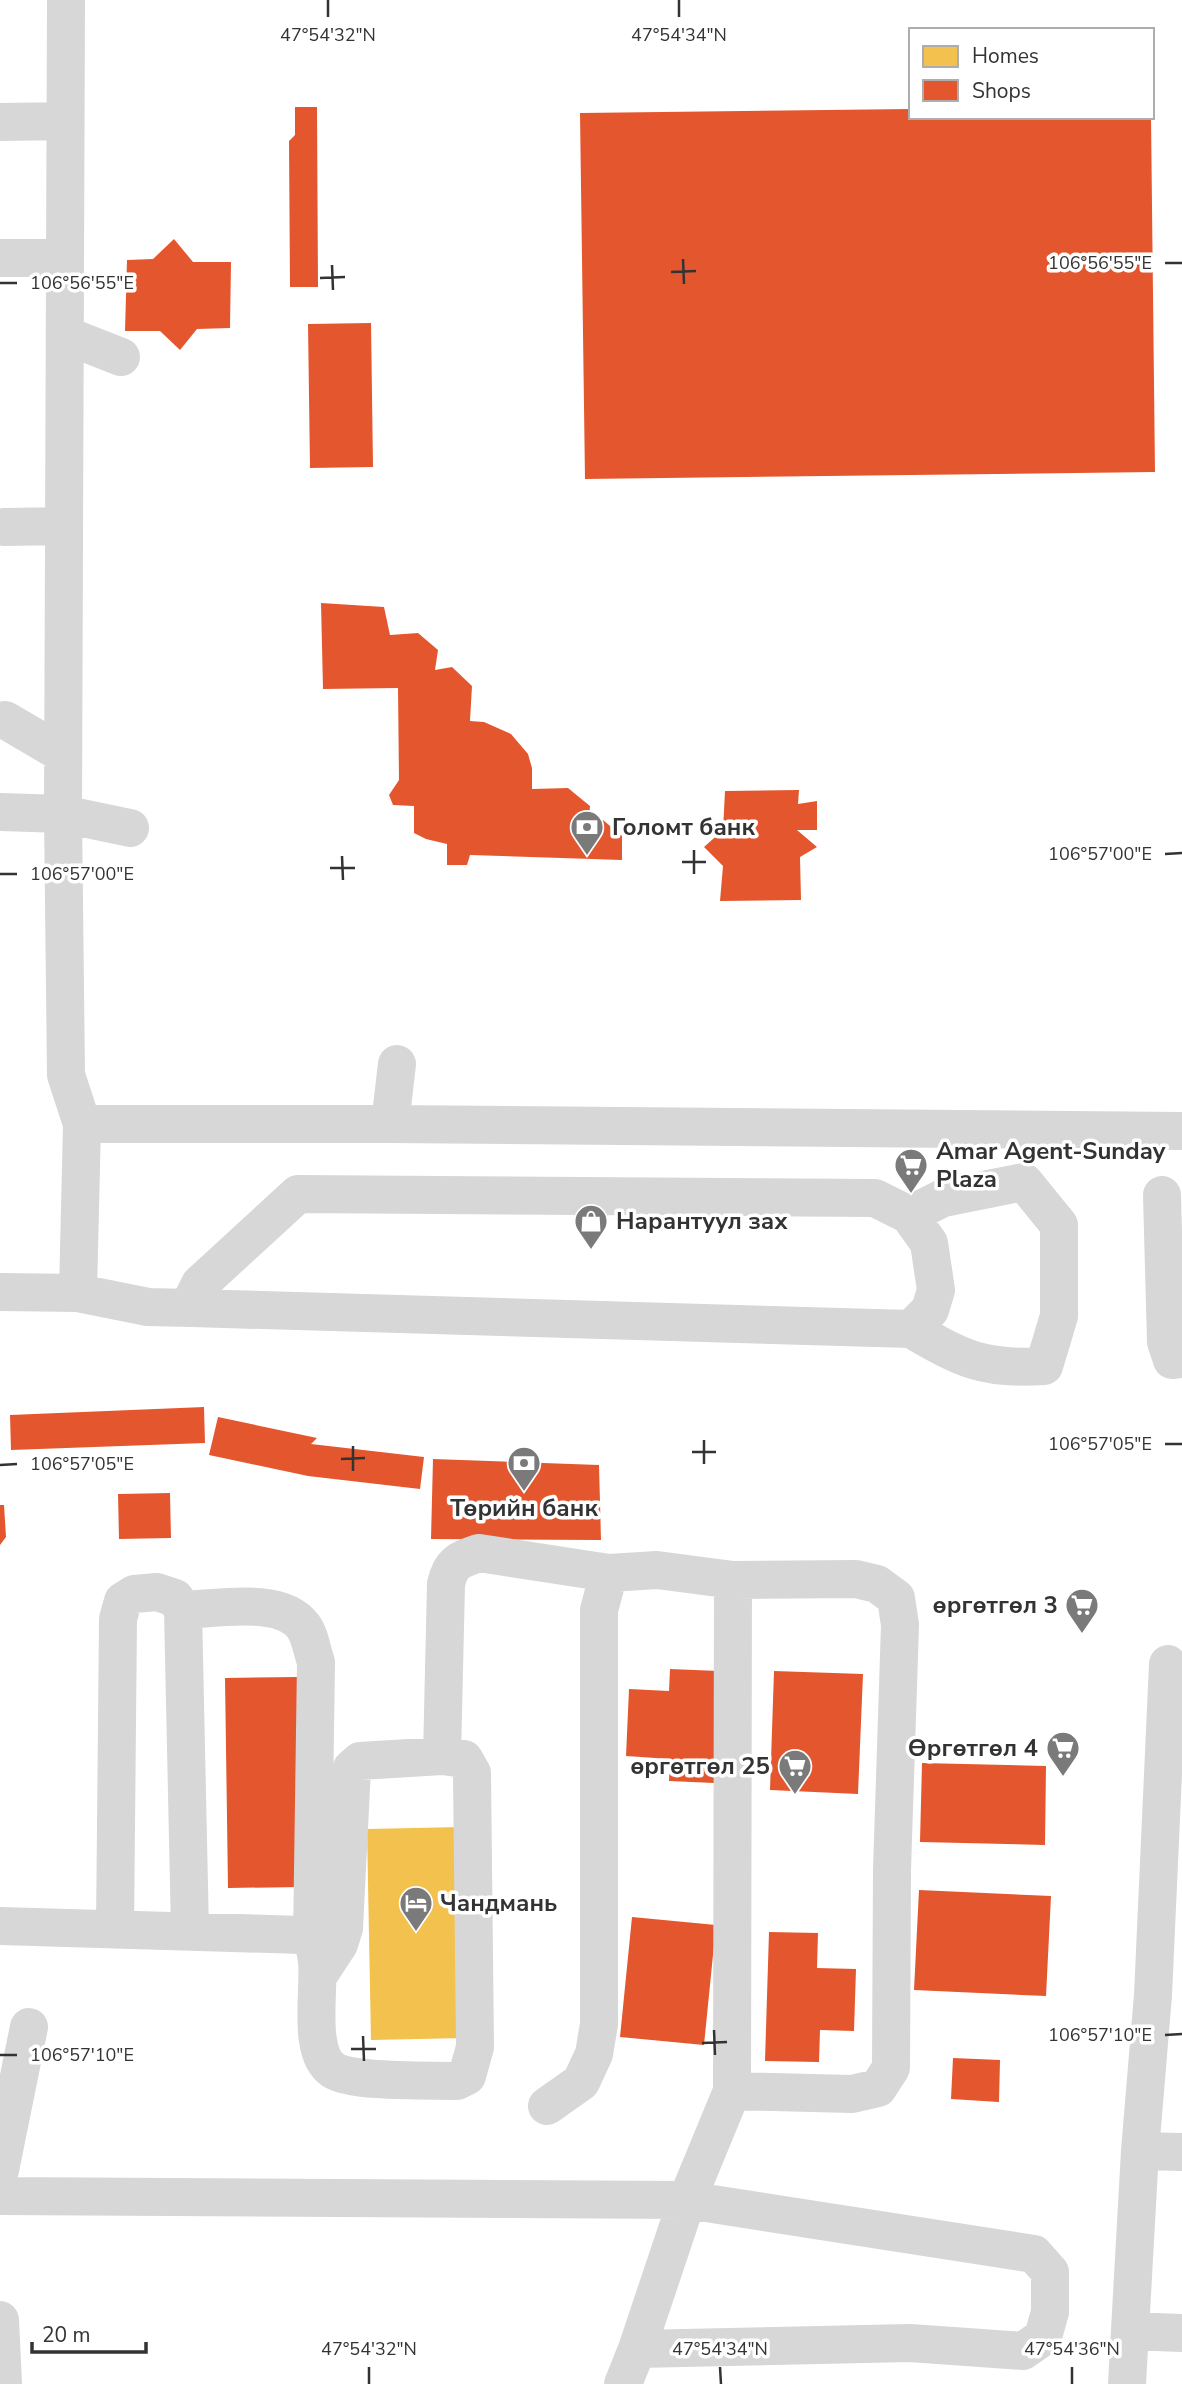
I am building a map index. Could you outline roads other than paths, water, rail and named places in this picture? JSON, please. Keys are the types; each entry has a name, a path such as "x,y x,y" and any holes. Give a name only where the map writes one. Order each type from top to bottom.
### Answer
{"lane":[{"path":"66,0 63,814 66,1075 82,1124 78,1293"},
{"path":"0,122 65,121"},
{"path":"1,258 65,258"},
{"path":"65,335 121,357"},
{"path":"4,527 64,526"},
{"path":"5,720 63,754"},
{"path":"0,812 63,814 130,828"},
{"path":"390,1124 397,1064"},
{"path":"82,1124 1182,1131"},
{"path":"0,1292 78,1293 148,1307 911,1329 951,1353 981,1364 1017,1368 1044,1366 1059,1316 1059,1225 1024,1182 943,1198 909,1215"},
{"path":"192,1308 200,1284 298,1194 875,1198 909,1215 929,1242 936,1290 930,1310 911,1329"},
{"path":"1162,1195 1166,1342 1172,1360 1182,1359"},
{"path":"442,1756 446,1584 449,1570 459,1560 479,1553 609,1573 657,1570 733,1580 856,1579 877,1584 896,1598 900,1625 892,1870 891,2068 878,2088 852,2094 732,2091"},
{"path":"547,2106 581,2082 594,2054 599,2024 599,1610 609,1573"},
{"path":"623,2384 687,2200 732,2091 733,1580"},
{"path":"115,1929 118,1619 124,1601 134,1594 158,1592 175,1598 183,1610 190,1931"},
{"path":"183,1610 268,1606 292,1614 305,1627 316,1662 315,1958 317,2045 323,2060 333,2071 352,2077 457,2081 467,2076 475,2047 472,1773 464,1759 442,1756 360,1761 352,1768 344,1928 340,1944 315,1958"},
{"path":"1127,2384 1140,2151 1167,1996 1172,1685"},
{"path":"0,1926 302,1935 315,1958"},
{"path":"0,2171 29,2027"},
{"path":"1140,2151 1182,2152"},
{"path":"0,2196 687,2200 1034,2254 1050,2272 1050,2312 1042,2337 1023,2351 911,2343 637,2349"},
{"path":"0,2319 3,2384"},
{"path":"1130,2330 1182,2333"}],"place":[{"name":"Голомт банк","path":"587,857"},
{"name":"Amar Agent-Sunday Plaza","path":"911,1195"},
{"name":"Нарантуул зах","path":"591,1251"},
{"name":"Төрийн банк","path":"524,1493"},
{"name":"өргөтгөл 3","path":"1082,1635"},
{"name":"Өргөтгөл 4","path":"1063,1778"},
{"name":"өргөтгөл 25","path":"795,1796"},
{"name":"Чандмань","path":"416,1933"}]}
